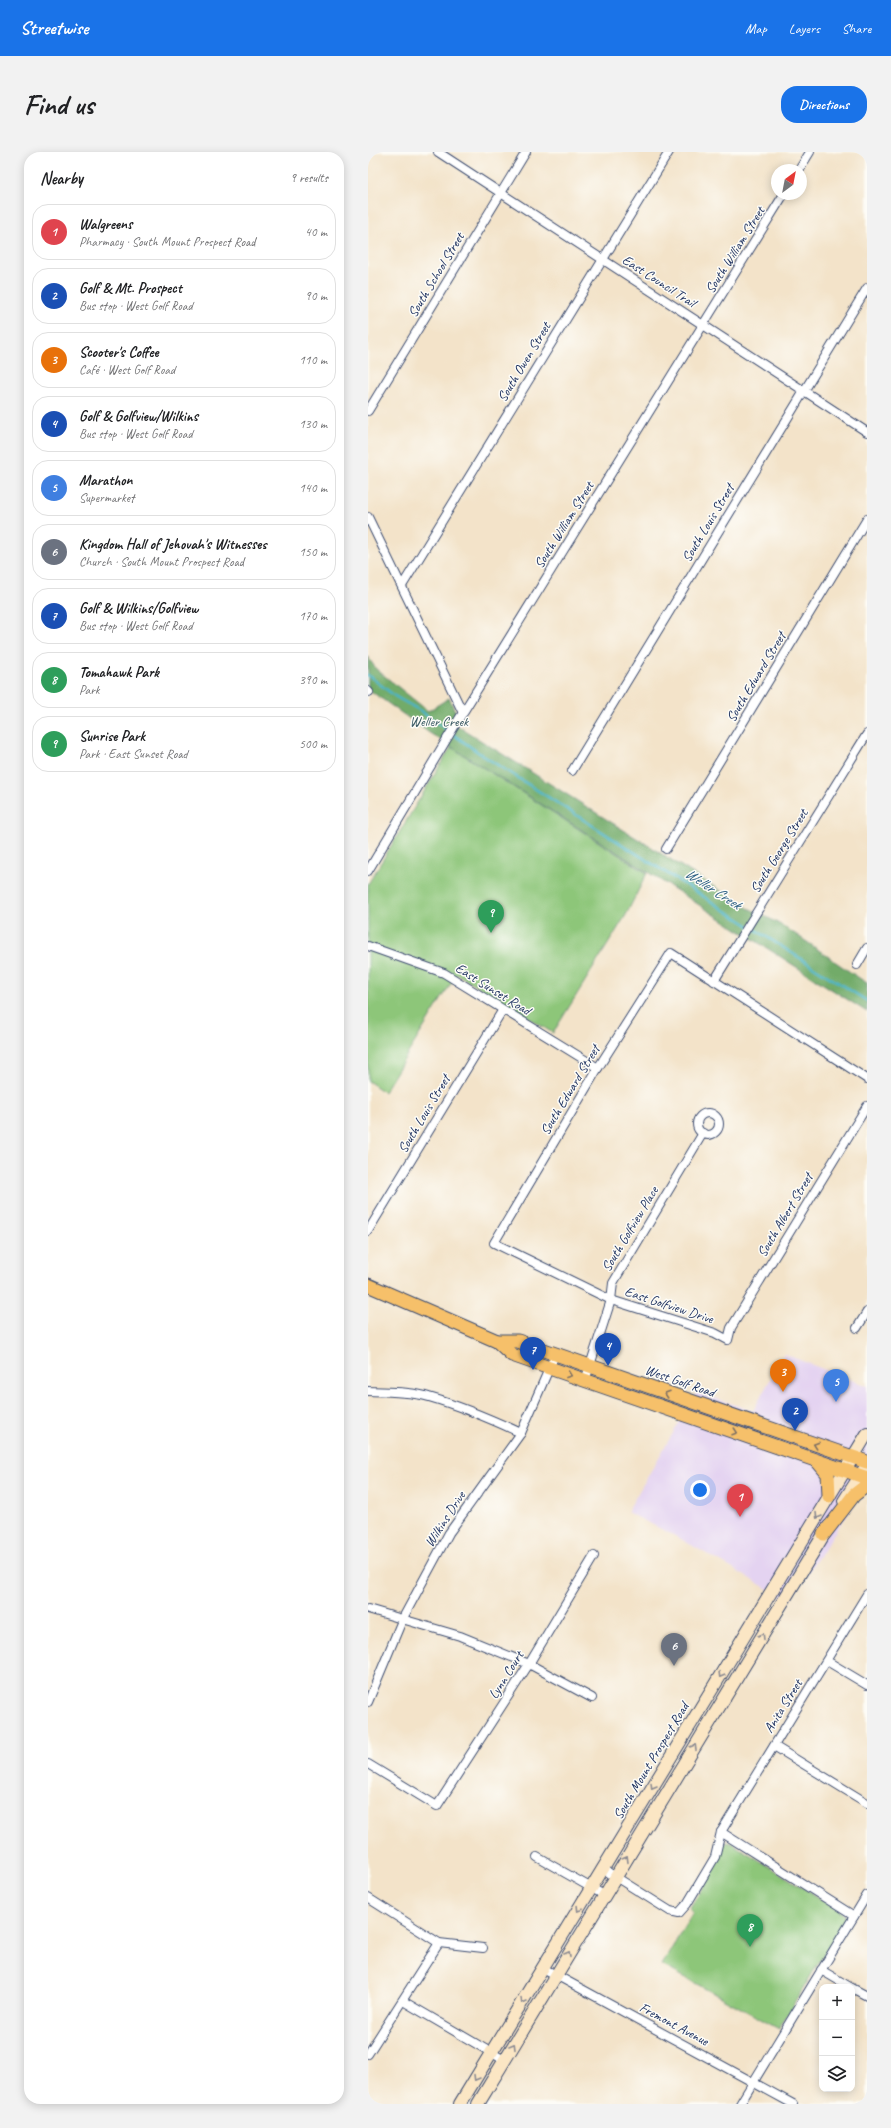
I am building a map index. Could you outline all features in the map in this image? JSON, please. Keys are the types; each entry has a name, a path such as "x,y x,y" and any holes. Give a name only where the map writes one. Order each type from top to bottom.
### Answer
{"main road":[{"name":"West Golf Road","path":"368,1285 497,1341 512,1355 816,1461 845,1470 866,1473"},
{"name":"West Golf Road","path":"497,1341 518,1341 555,1356 853,1457 866,1473"},
{"name":"South Mount Prospect Road","path":"460,2104 867,1434"},
{"path":"816,1461 828,1474 829,1496"},
{"path":"824,1534 854,1496 866,1473"},
{"name":"South Mount Prospect Road","path":"478,2104 824,1534"}],"street":[{"name":"East Council Trail","path":"438,152 601,260 867,432"},
{"name":"South School Street","path":"368,411 526,152"},
{"name":"South Owen Street","path":"402,586 601,260 669,152"},
{"path":"803,164 810,152"},
{"name":"South William Street","path":"368,871 454,727 780,200"},
{"name":"South Louis Street","path":"572,771 867,288"},
{"path":"368,517 463,713"},
{"name":"South Edward Street","path":"666,849 867,519"},
{"name":"South George Street","path":"714,981 867,734"},
{"name":"East Sunset Road","path":"368,946 444,973 502,1011 598,1068"},
{"path":"857,965 867,948"},
{"name":"South Edward Street","path":"494,1243 598,1068 671,953 714,981"},
{"path":"714,981 867,1079"},
{"name":"South Louis Street","path":"368,1231 502,1011"},
{"name":"South Albert Street","path":"728,1340 731,1328 867,1106"},
{"name":"South Golfview Place","path":"585,1381 610,1300 613,1283 703,1133"},
{"name":"East Golfview Drive","path":"494,1243 610,1300 715,1333 728,1340"},
{"path":"857,1328 867,1312"},
{"name":"Wilkins Drive","path":"368,1702 403,1618 448,1532 521,1433 555,1356"},
{"path":"368,1391 402,1392 428,1397 496,1421 521,1433"},
{"name":"Lynn Court","path":"368,1764 437,1806 529,1664 594,1556"},
{"name":"Anita Street","path":"615,1877 670,1911 679,1913 687,1904 715,1857 721,1832 867,1594"},
{"path":"368,1609 403,1618 460,1636 529,1664 592,1698"},
{"path":"827,1661 867,1685"},
{"path":"774,1746 867,1803"},
{"path":"721,1832 854,1916"},
{"path":"537,1857 604,1895"},
{"path":"603,1869 615,1877"},
{"path":"740,2104 867,1895"},
{"path":"368,1898 439,1943 483,1948"},
{"path":"368,2054 439,1943"},
{"name":"Fremont Avenue","path":"543,1968 754,2081 793,2104"},
{"path":"821,1970 846,1984"},
{"path":"855,1989 867,1996"},
{"path":"403,2001 504,2060"}],"shaded area":[{"path":"784,1354 867,1386 867,1491 860,1495 789,1601 679,1538 627,1512 697,1392 753,1411"}],"green space":[{"name":"Weller Creek","path":"368,657 376,669 428,711 449,698 456,713 453,723 748,908 780,924 867,983 867,1012 428,732 368,689"},
{"path":"451,747 647,873 626,915 553,1033 457,974 384,1092 368,1081 368,884"},
{"path":"727,1842 733,1844 842,1912 846,1917 779,2029 662,1965 693,1912 689,1909 712,1873 718,1860 721,1848"}],"waterway":[{"name":"Weller Creek","path":"368,675 396,697 419,710 482,755 867,1001"}],"place":[{"name":"Sunrise Park","path":"491,933"},
{"name":"Golf & Golfview/Wilkins","path":"608,1366"},
{"name":"Golf & Wilkins/Golfview","path":"533,1370"},
{"name":"Scooter's Coffee","path":"783,1392"},
{"name":"Marathon","path":"836,1402"},
{"name":"Golf & Mt. Prospect","path":"795,1431"},
{"name":"Walgreens","path":"740,1517"},
{"name":"Kingdom Hall of Jehovah's Witnesses","path":"674,1666"},
{"name":"Tomahawk Park","path":"750,1947"}]}
